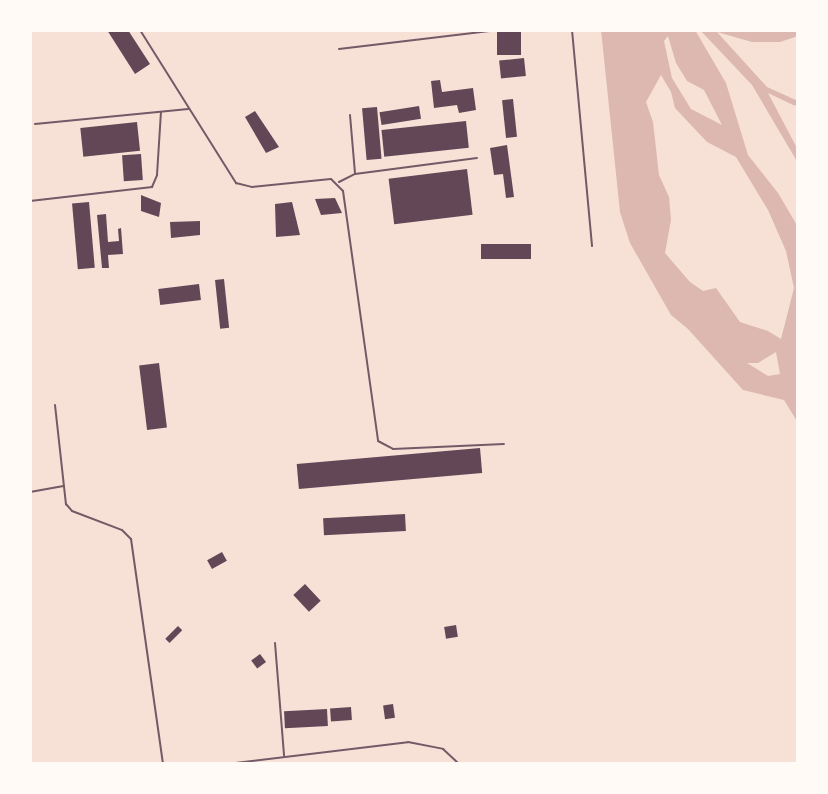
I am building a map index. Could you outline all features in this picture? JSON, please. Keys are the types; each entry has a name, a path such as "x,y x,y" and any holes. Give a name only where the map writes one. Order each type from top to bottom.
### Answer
{"lane":[{"path":"140,30 229,175 244,187 321,179 338,183 355,174 477,158"},
{"path":"339,49 461,32 498,30"},
{"path":"572,30 592,246"},
{"path":"35,124 190,109"},
{"path":"30,201 152,187 157,175 161,112"},
{"path":"350,115 355,174"},
{"path":"338,183 346,203 378,441 393,449 504,444"},
{"path":"55,405 66,504 72,511 122,530 131,539 163,764"},
{"path":"30,492 64,485"},
{"path":"275,643 285,757"},
{"path":"227,764 408,742 443,749 459,764"}],"shaded area":[{"path":"601,30 695,30 726,83 748,155 778,193 798,227 798,423 784,400 743,390 688,329 671,315 630,243 620,212","holes":["668,36 676,63 687,81 704,90 722,125 691,109 672,78 664,41","661,75 671,92 675,108 707,142 736,157 768,210 786,251 794,288 781,339 768,331 740,322 716,288 703,291 690,282 665,253 671,220 669,197 659,175 653,122 646,102","776,352 780,374 768,376 747,363 758,363"]},
{"path":"700,30 798,30 798,36 780,42 752,42 717,32 767,87 798,101 798,106 793,105 768,93 798,150 798,163 752,85"}],"building":[{"path":"107,30 128,30 150,64 135,74"},
{"path":"497,30 521,30 521,55 497,55"},
{"path":"524,58 526,76 501,79 499,61"},
{"path":"440,80 442,92 473,88 476,110 459,113 457,105 434,108 431,81"},
{"path":"513,99 517,137 506,138 502,100"},
{"path":"419,106 421,119 382,125 379,112"},
{"path":"377,107 382,159 367,160 362,108"},
{"path":"255,111 279,147 266,153 245,117"},
{"path":"466,121 469,148 384,157 381,130"},
{"path":"137,122 140,151 83,157 80,128"},
{"path":"507,145 514,197 506,198 503,174 494,175 490,148"},
{"path":"141,154 143,180 124,181 122,155"},
{"path":"467,169 473,215 394,224 389,179"},
{"path":"141,195 161,203 159,217 141,211"},
{"path":"335,198 342,213 321,215 315,199"},
{"path":"89,202 95,268 78,269 72,203"},
{"path":"292,202 300,235 276,237 275,204"},
{"path":"106,214 108,242 119,241 118,229 121,228 123,254 108,255 109,268 102,268 97,215"},
{"path":"200,221 200,235 171,238 170,222"},
{"path":"481,244 531,244 531,259 481,259"},
{"path":"224,279 229,328 220,329 215,280"},
{"path":"199,284 201,300 160,305 158,289"},
{"path":"159,363 167,428 147,430 139,365"},
{"path":"480,448 482,473 299,489 297,464"},
{"path":"405,514 406,531 324,535 323,518"},
{"path":"222,552 227,561 212,569 207,560"},
{"path":"305,584 321,601 309,612 293,595"},
{"path":"456,625 458,637 446,639 444,627"},
{"path":"178,626 182,630 170,643 165,639"},
{"path":"260,654 266,662 257,669 251,661"},
{"path":"393,704 395,718 385,719 383,705"},
{"path":"351,707 352,720 331,721 330,708"},
{"path":"327,709 328,726 285,728 284,711"}]}
